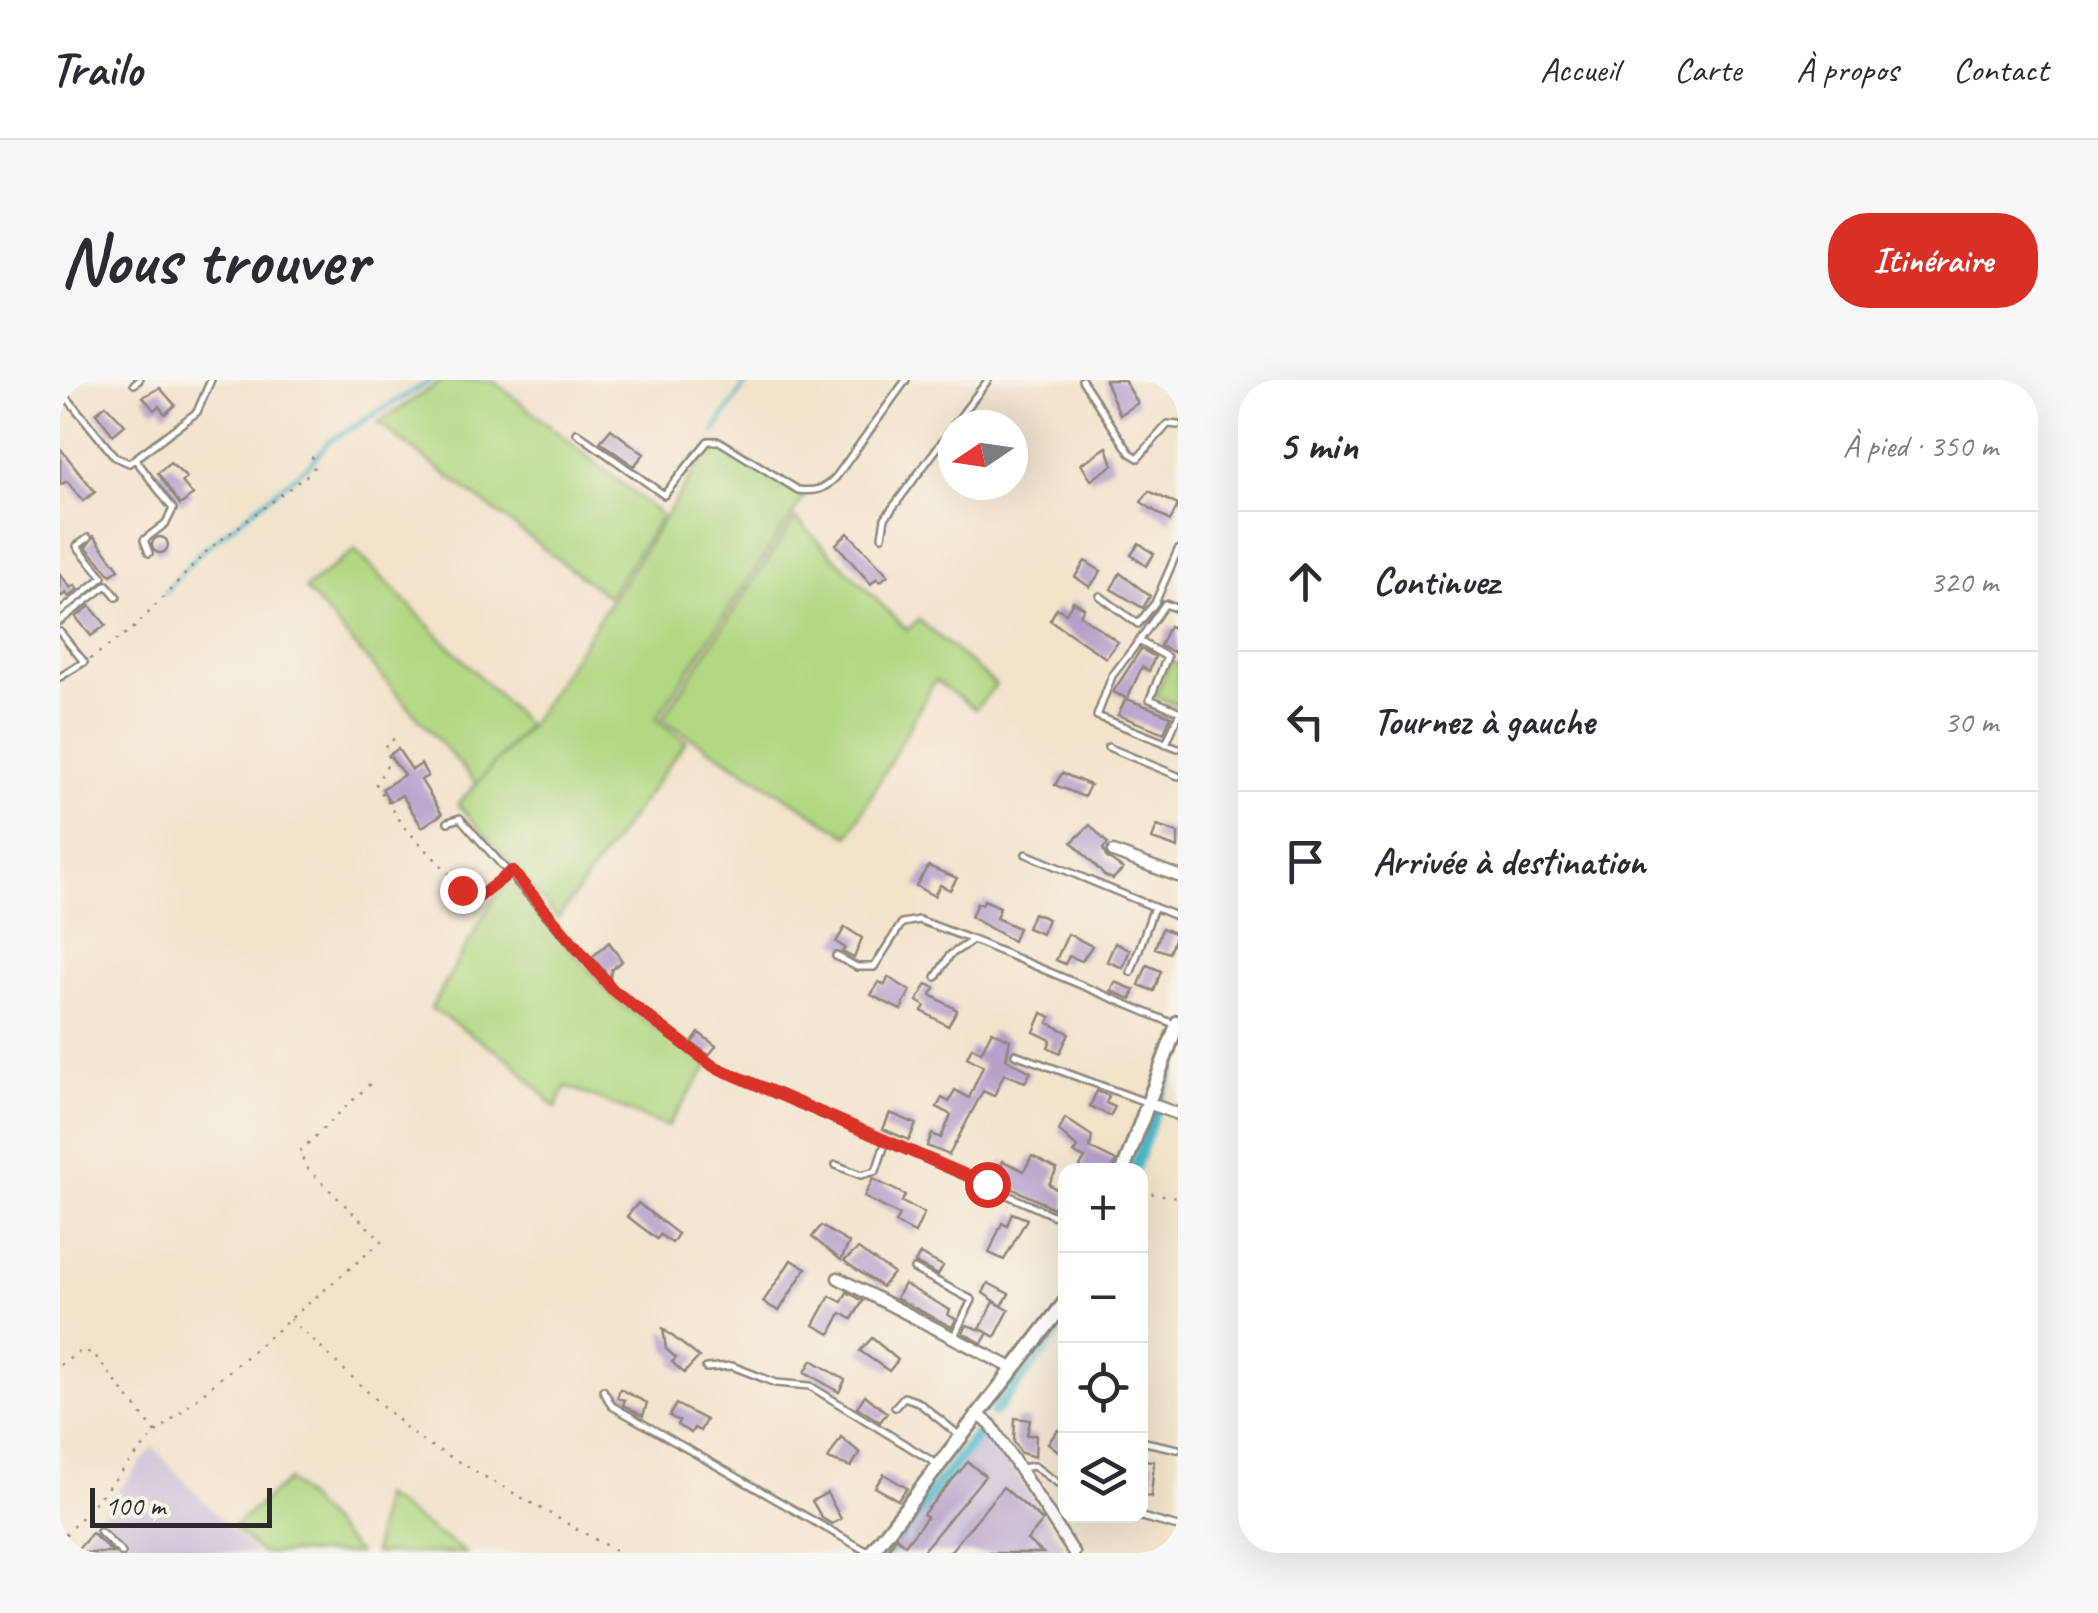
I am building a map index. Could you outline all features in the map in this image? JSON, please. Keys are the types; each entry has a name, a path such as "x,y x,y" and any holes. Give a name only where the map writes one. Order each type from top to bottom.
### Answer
{"street":[{"path":"1114,852 1178,876"},
{"path":"1126,1163 1154,1105 1178,1024"},
{"path":"1154,1105 1178,1114"},
{"path":"838,1278 1014,1369"},
{"path":"871,1553 1058,1311"},
{"path":"979,1415 991,1425 1074,1553"}],"lane":[{"path":"60,389 121,462 136,460 197,412 211,380"},
{"path":"577,432 664,495 708,440 719,441 798,490 812,492 836,477 906,380"},
{"path":"966,410 988,380"},
{"path":"1082,380 1130,454 1138,458 1168,424 1178,425"},
{"path":"882,536 885,518 938,447"},
{"path":"136,460 173,508 166,523 144,540 149,552"},
{"path":"60,612 103,577 78,546 88,538"},
{"path":"1100,596 1138,624 1155,602 1178,550"},
{"path":"60,621 107,585 117,597"},
{"path":"1178,609 1165,604 1112,676 1096,716 1178,748"},
{"path":"60,632 84,662 60,678"},
{"path":"1139,641 1166,657 1150,700 1178,714 1166,744"},
{"path":"1108,746 1178,776"},
{"path":"448,822 460,818 512,871 612,989 713,1066 1058,1217"},
{"path":"1026,854 1178,917"},
{"path":"1131,972 1154,906"},
{"path":"836,956 857,967 874,968 902,922 919,920 1178,1024"},
{"path":"936,977 950,955 974,940"},
{"path":"1015,1054 1154,1105"},
{"path":"836,1165 861,1175 876,1172 886,1141"},
{"path":"914,1268 972,1300 953,1338"},
{"path":"706,1368 732,1366 776,1383 810,1386 939,1466"},
{"path":"603,1390 612,1406 871,1553"},
{"path":"895,1406 904,1397 918,1402 961,1437"},
{"path":"1148,1443 1178,1449"},
{"path":"1019,1468 1034,1466 1058,1483"},
{"path":"1148,1519 1178,1527"},
{"path":"100,1532 122,1553"}],"path":[{"path":"84,662 136,627 208,549 306,476 314,467 311,451"},
{"path":"394,738 386,744 388,762 376,784 405,828 472,896 486,893 512,871"},
{"path":"60,1541 156,1433 382,1242 308,1170 299,1152 375,1079"},
{"path":"1148,1193 1178,1197"},
{"path":"288,1318 416,1438 619,1553"},
{"path":"60,1365 81,1351 93,1353 156,1433"}],"shaded area":[{"path":"987,1429 1068,1553 891,1553"},
{"path":"153,1447 227,1526 256,1553 70,1553"}],"green space":[{"path":"443,380 492,380 662,516 608,597 378,423"},
{"path":"712,445 722,446 804,497 656,719 686,741 558,918 458,804 529,726"},
{"path":"795,518 907,630 919,620 996,685 975,709 935,680 849,836 662,719"},
{"path":"355,550 527,725 477,784 305,589"},
{"path":"1170,661 1178,664 1178,706 1155,696"},
{"path":"510,881 615,999 708,1066 667,1127 566,1086 556,1108 512,1061 431,1008 493,900"},
{"path":"288,1480 358,1553 261,1553 233,1527"},
{"path":"382,1496 466,1553 374,1553"}],"building":[{"path":"1105,380 1124,380 1138,403 1120,415"},
{"path":"160,388 175,405 165,414 159,406 154,410 143,397"},
{"path":"106,405 125,425 113,435 96,413"},
{"path":"611,429 644,454 634,466 600,442"},
{"path":"1107,447 1113,465 1091,480 1081,464"},
{"path":"60,448 95,492 83,501 67,481 60,485"},
{"path":"170,463 187,478 182,482 193,495 180,505 158,473"},
{"path":"1149,491 1178,505 1170,521 1141,502"},
{"path":"848,533 888,575 880,582 877,578 871,584 836,544"},
{"path":"94,536 119,569 111,575 86,547"},
{"path":"160,537 168,545 160,553 152,545"},
{"path":"1139,543 1154,554 1146,566 1131,555"},
{"path":"1085,561 1101,571 1090,587 1075,577"},
{"path":"1120,573 1150,596 1143,608 1111,589"},
{"path":"60,574 71,588 75,585 78,589 69,597 66,593 60,597"},
{"path":"1073,601 1084,608 1080,615 1118,642 1106,658 1050,620 1057,608 1066,613"},
{"path":"90,606 106,625 91,636 76,617"},
{"path":"1169,626 1178,630 1178,654 1160,646"},
{"path":"1141,649 1155,657 1149,671 1142,667 1127,699 1171,716 1164,733 1118,715 1126,698 1113,692"},
{"path":"398,749 412,770 421,764 428,776 421,780 442,814 422,827 402,795 390,802 382,789 404,775 389,755"},
{"path":"1062,773 1090,785 1084,797 1055,785"},
{"path":"1090,825 1108,844 1103,849 1106,857 1123,869 1113,879 1105,876 1072,842"},
{"path":"1157,826 1178,833 1178,848 1152,839"},
{"path":"928,866 957,878 950,890 940,885 934,896 916,886"},
{"path":"984,900 1000,907 996,918 1018,928 1013,941 971,917 977,903 982,905"},
{"path":"1033,913 1048,919 1042,934 1027,928"},
{"path":"845,927 862,938 854,958 842,952 845,948 836,942"},
{"path":"1162,928 1176,934 1169,953 1155,948"},
{"path":"1068,934 1092,946 1082,961 1069,956 1065,964 1056,960"},
{"path":"609,942 622,961 611,970 610,978 592,957"},
{"path":"1115,943 1130,950 1123,968 1107,961"},
{"path":"1147,965 1161,971 1154,991 1139,985"},
{"path":"888,977 910,991 901,1010 871,995 879,982 885,985"},
{"path":"1115,982 1135,990 1131,999 1111,991"},
{"path":"927,984 935,988 931,995 957,1010 948,1026 922,1011 925,1006 917,1001"},
{"path":"1042,1013 1051,1017 1048,1023 1069,1033 1060,1053 1048,1047 1051,1040 1034,1032"},
{"path":"992,1031 1010,1040 1006,1059 1031,1072 1025,1082 1004,1074 994,1096 983,1091 949,1155 927,1146 932,1134 941,1138 951,1115 937,1107 942,1098 949,1102 955,1090 969,1098 983,1066 967,1057 972,1047 981,1052"},
{"path":"699,1033 716,1046 709,1055 692,1043"},
{"path":"1097,1091 1109,1096 1106,1103 1115,1107 1110,1116 1090,1106"},
{"path":"890,1113 916,1124 909,1140 883,1129"},
{"path":"1065,1118 1092,1136 1090,1148 1115,1163 1082,1163 1085,1158 1074,1153 1078,1148 1059,1131"},
{"path":"1032,1156 1057,1169 1049,1184 1058,1190 1058,1210 994,1180 1003,1161 1024,1171"},
{"path":"873,1179 905,1195 902,1202 924,1213 915,1233 895,1223 899,1215 864,1197"},
{"path":"638,1203 678,1234 672,1243 660,1235 657,1239 627,1216"},
{"path":"1012,1213 1027,1219 1004,1260 989,1253 1002,1223 1007,1226"},
{"path":"821,1226 849,1243 841,1260 812,1237"},
{"path":"858,1249 893,1273 882,1287 844,1261"},
{"path":"920,1254 943,1266 938,1275 915,1263"},
{"path":"791,1260 806,1268 779,1311 763,1302"},
{"path":"988,1283 1009,1294 1002,1306 983,1293"},
{"path":"904,1284 950,1310 948,1315 956,1319 952,1327 896,1298"},
{"path":"847,1292 863,1301 852,1319 841,1313 830,1334 814,1325 830,1296 842,1302"},
{"path":"994,1302 1009,1310 995,1337 988,1333 982,1343 963,1333 967,1325 987,1332 980,1329"},
{"path":"663,1329 699,1357 684,1373 672,1362 676,1358 666,1349"},
{"path":"872,1338 898,1360 889,1371 860,1351"},
{"path":"812,1360 845,1380 839,1392 805,1372"},
{"path":"620,1389 647,1403 643,1416 617,1398"},
{"path":"865,1395 887,1413 880,1422 857,1407"},
{"path":"676,1404 706,1420 700,1431 694,1428 691,1433 669,1416"},
{"path":"1015,1418 1030,1420 1027,1435 1036,1435 1035,1457 1021,1453 1014,1442"},
{"path":"1058,1430 1058,1451 1048,1443"},
{"path":"841,1437 860,1453 851,1467 828,1459"},
{"path":"1148,1461 1154,1461 1151,1497 1148,1496"},
{"path":"968,1462 985,1476 921,1553 886,1553 896,1537 905,1545 927,1517 923,1514"},
{"path":"884,1474 907,1488 898,1500 875,1487"},
{"path":"1003,1487 1043,1521 1027,1540 1043,1553 949,1553"},
{"path":"827,1493 841,1519 832,1524 822,1518 812,1501"},
{"path":"92,1533 99,1540 113,1553 75,1553"}],"waterway":[{"path":"165,593 199,553 310,464 328,442 432,380"},
{"path":"714,432 748,380"},
{"path":"1158,1100 1178,1047"},
{"path":"1136,1163 1155,1110"},
{"path":"994,1412 1058,1331"},
{"path":"885,1553 983,1427"}],"route":[{"path":"462,890 480,896 512,871 612,989 713,1066 987,1184"}]}
